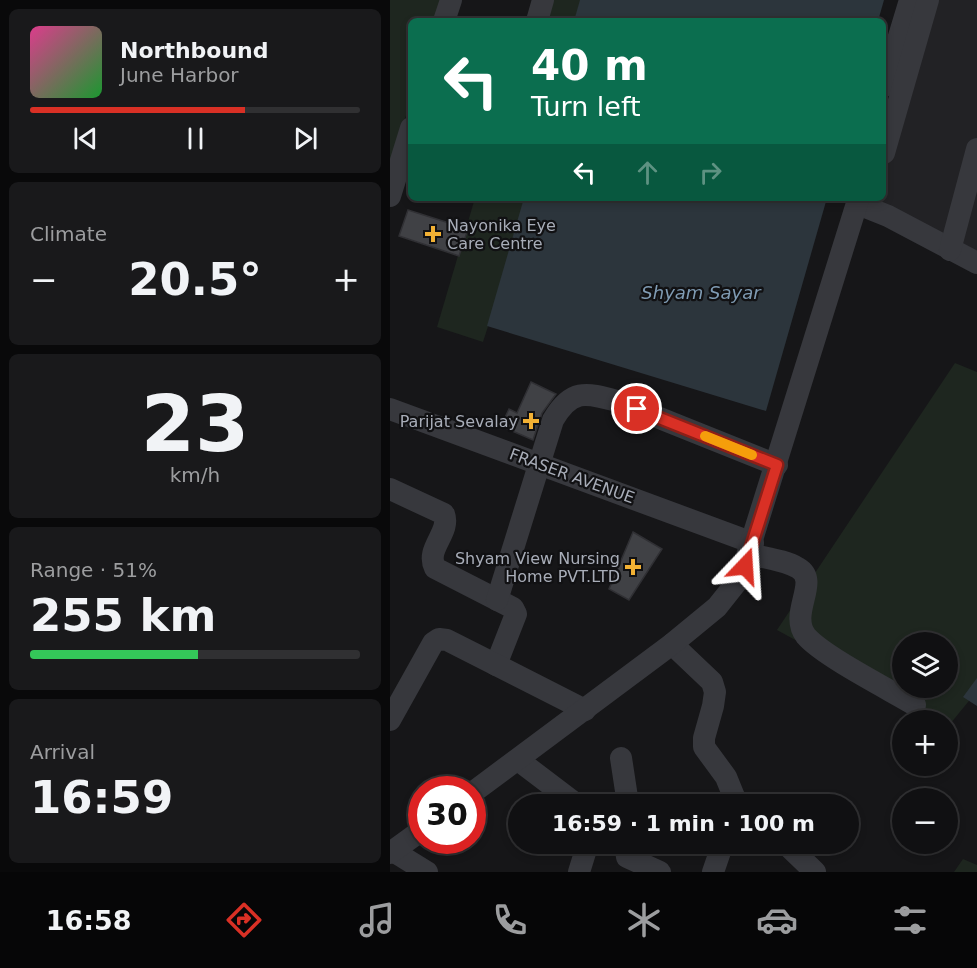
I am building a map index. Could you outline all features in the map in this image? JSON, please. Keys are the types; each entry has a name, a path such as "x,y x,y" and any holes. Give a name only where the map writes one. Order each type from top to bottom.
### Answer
{"street":[{"path":"445,18 451,0"},
{"path":"538,18 543,0"},
{"path":"886,79 910,0"},
{"path":"886,146 928,0"},
{"path":"390,196 408,138"},
{"path":"950,250 977,149"},
{"path":"486,783 672,644 717,607 740,578 752,548 862,201 977,263"},
{"path":"497,600 553,420 564,401 578,394 596,395 617,401 777,465"},
{"name":"FRASER AVENUE","path":"390,408 796,566 808,578 800,610 800,623 806,635 837,658 915,705"},
{"path":"390,489 444,514 445,527 433,553 435,568 513,609 516,614 496,665"},
{"path":"390,720 433,643 439,639 447,640 585,710"},
{"path":"672,644 712,682 715,692 704,747 726,777 733,794"},
{"path":"621,758 626,794"},
{"path":"518,760 563,794"},
{"path":"579,872 585,854"},
{"path":"627,854 627,857 660,872"},
{"path":"713,872 719,854"},
{"path":"796,854 815,872"}],"shaded area":[{"path":"390,0 442,0 436,18 408,18 408,109 390,168"},
{"path":"534,0 592,0 587,18 529,18"},
{"path":"924,0 977,0 977,253 869,201 886,201 886,124"},
{"path":"474,201 528,201 483,342 437,327"},
{"path":"955,363 977,372 977,691 958,714 958,710 924,710 902,698 958,698 958,632 892,632 892,693 777,630"},
{"path":"963,859 977,865 977,872 954,872"}],"water":[{"path":"580,0 884,0 879,18 575,18"},
{"name":"Shyam Sayar","path":"523,201 826,201 766,411 487,326"},
{"path":"977,678 977,706 963,697"}],"building":[{"path":"408,210 468,229 459,256 399,236"},
{"path":"531,382 556,394 542,413 533,440 501,426 509,409 517,413"},
{"path":"633,532 662,549 629,600 609,589"}],"slow traffic":[{"path":"705,436 752,455"}],"place":[{"name":"Nayonika Eye Care Centre","path":"433,234"},
{"name":"Parijat Sevalay","path":"531,421"},
{"name":"Shyam View Nursing Home PVT.LTD","path":"633,567"}],"route":[{"path":"637,409 777,465 745,566"}]}
